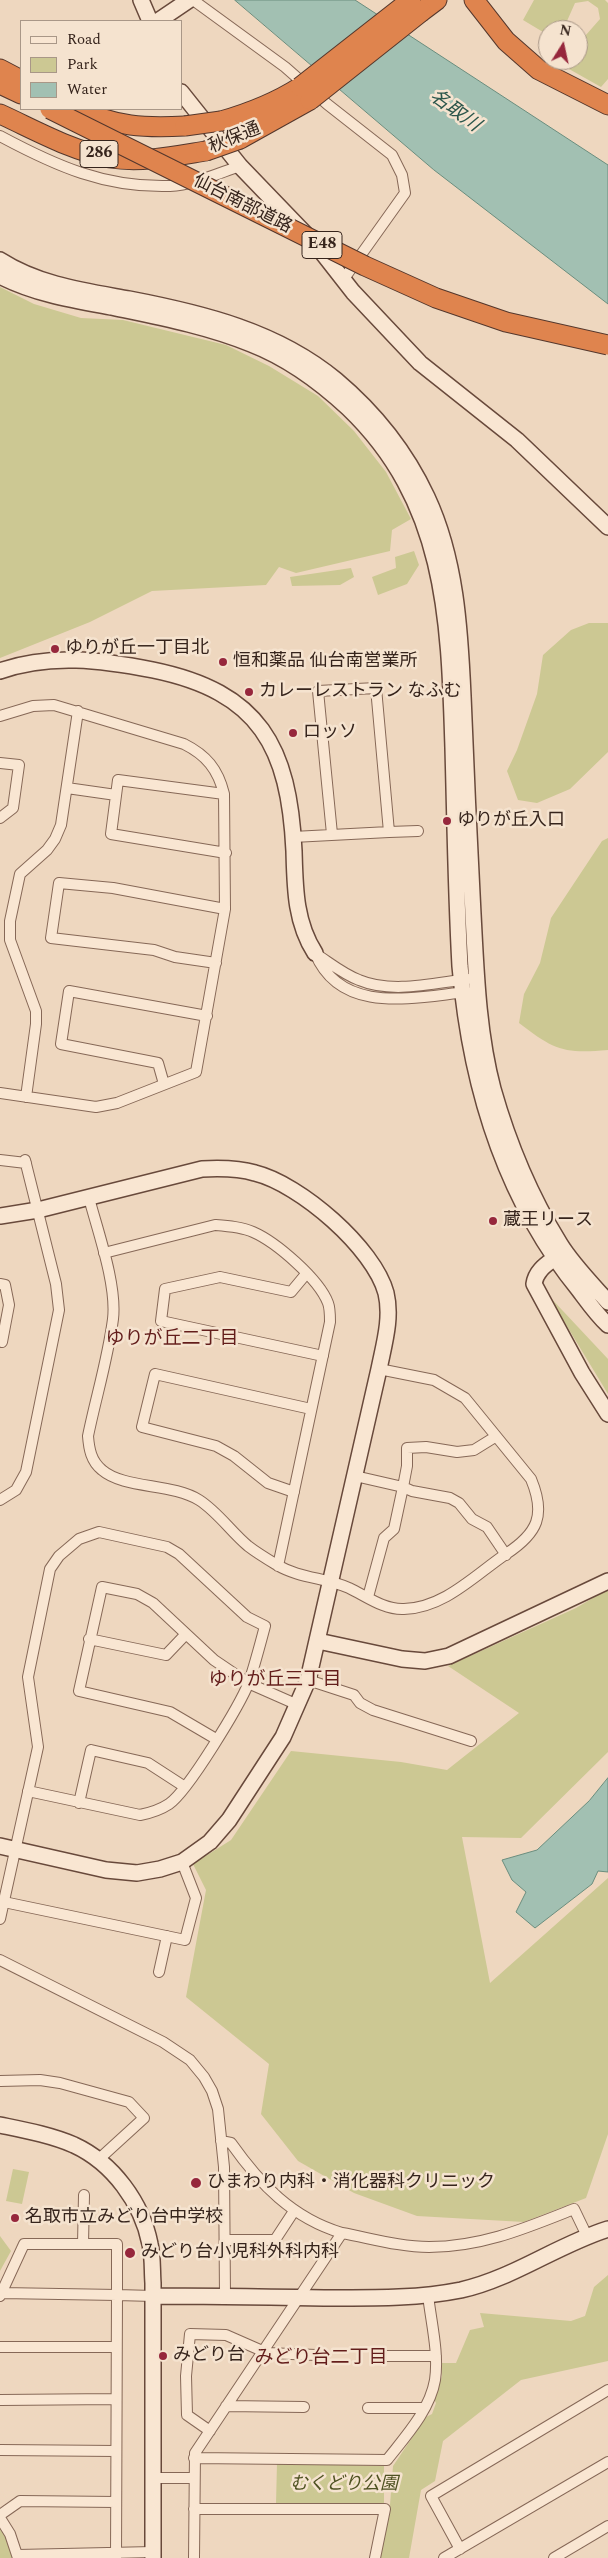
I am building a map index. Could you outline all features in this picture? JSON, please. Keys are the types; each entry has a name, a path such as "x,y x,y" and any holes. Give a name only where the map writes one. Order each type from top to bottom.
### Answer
{"highway":[{"name":"秋保通","path":"0,114 71,146 111,158 164,158 206,151 240,139 305,94 414,4 437,0"},
{"path":"474,0 506,41 539,70 608,105"},
{"path":"0,69 20,79"},
{"path":"0,84 20,94"},
{"name":"秋保通","path":"81,110 98,118 125,126 152,128 185,126 248,113 284,97 305,94"},
{"name":"仙台南部道路","path":"52,110 365,266 436,298 506,322 608,345"},
{"path":"0,120 32,129"}],"street":[{"path":"141,0 150,20"},
{"path":"159,20 189,0"},
{"path":"192,0 285,67 392,155 402,175 405,193 343,280"},
{"path":"182,93 240,166 317,246 343,280 420,363 517,440 608,527"},
{"path":"0,136 50,163 93,178 171,186 240,166"},
{"path":"0,260 36,278 68,288 217,319 275,341 307,359 334,378 376,419 407,460 427,497 442,539 455,595 461,662 478,985 489,1072 509,1138 540,1206 559,1255 608,1302"},
{"path":"0,276 38,292 200,326 253,344 292,365 332,393 375,436 398,468 416,502 431,541 446,623 451,677 457,901 462,986 478,1085 510,1180 608,1325"},
{"path":"0,671 22,664 78,659 179,675 202,683 228,697 254,719 273,746 285,780 293,837 296,896 300,920 306,940 315,953 322,969 335,981 368,997 393,1000 462,986 478,985"},
{"path":"332,834 318,691 376,688 389,832"},
{"path":"0,716 33,706 54,706 78,711 184,744 199,752 213,765 221,779 224,794 226,853 225,909 196,1072 117,1103 96,1107 0,1093"},
{"path":"26,1097 36,1024 36,1011 10,940 10,921 20,874 55,839 61,825 78,711"},
{"path":"0,763 19,765 13,808 0,818"},
{"path":"224,794 118,780 111,834 226,853"},
{"path":"67,788 116,795"},
{"path":"293,837 418,831"},
{"path":"216,963 174,956 154,950 51,938 59,883 113,888 225,909"},
{"path":"164,1084 158,1063 61,1044 69,991 207,1016"},
{"path":"0,1160 25,1162 56,1284 59,1310 26,1472 16,1490 0,1500"},
{"path":"0,1216 38,1210 202,1169 240,1170 256,1173 281,1183 346,1233 371,1260 386,1292 388,1318 379,1369 308,1680 283,1737 229,1820 210,1842 182,1862 160,1869 137,1873 106,1870 0,1846"},
{"path":"89,1198 104,1253 112,1298 113,1318 88,1436 90,1451 95,1462 114,1478 172,1490 198,1499 248,1546 290,1572 331,1583 368,1597 390,1608 404,1609 425,1606 443,1598 521,1545 535,1529 540,1513 538,1494 531,1479 494,1437 465,1398 434,1380 379,1369"},
{"path":"104,1253 215,1225 234,1227 253,1232 275,1246 317,1284 328,1303 330,1322 278,1566"},
{"path":"559,1255 540,1270 535,1276 534,1284 582,1373 608,1414"},
{"path":"306,1274 291,1292 220,1277 165,1289 161,1321 323,1356"},
{"path":"0,1284 5,1285 9,1305 2,1342 0,1341"},
{"path":"294,1492 268,1484 234,1456 216,1446 142,1428 154,1374 311,1410"},
{"path":"368,1597 384,1538 394,1529 407,1466 407,1448 426,1447 457,1452 474,1450 494,1437"},
{"path":"355,1476 403,1486 412,1491 450,1498 459,1502 472,1520 487,1527 506,1555"},
{"path":"0,1919 16,1850 28,1791 38,1747 37,1726 28,1690 29,1662 50,1569 59,1556 78,1539 99,1532 167,1547 185,1559 246,1617 265,1626 248,1683 216,1739 185,1787 169,1804 152,1813 140,1815 28,1791"},
{"path":"318,1641 402,1659 425,1661 449,1656 608,1581"},
{"path":"216,1739 170,1712 79,1691 102,1587 137,1594 154,1603 214,1660 248,1683 298,1705"},
{"path":"89,1639 166,1655 186,1634"},
{"path":"308,1680 354,1695 360,1703 373,1710 470,1741"},
{"path":"79,1803 91,1750 148,1763 185,1787"},
{"path":"4,1902 185,1940 196,1898 182,1862"},
{"path":"159,1972 167,1936"},
{"path":"0,1960 163,2042 190,2060 212,2091 218,2109 221,2141 226,2240 225,2296"},
{"path":"0,2081 40,2080 60,2083 129,2102 144,2118 98,2160"},
{"path":"0,2125 56,2138 74,2145 98,2160 119,2180 130,2195 146,2229 151,2246 153,2296 153,2555 18,2557 10,2534 0,2516 20,2501 116,2502"},
{"path":"221,2141 231,2143 254,2176 294,2211 342,2233 428,2247 469,2245 502,2237 574,2209 587,2236"},
{"path":"83,2244 84,2196"},
{"path":"226,2240 276,2240 294,2211"},
{"path":"116,2556 115,2399 116,2295 117,2244 24,2244 1,2294 116,2295 153,2296 385,2298 428,2295 460,2290 504,2276 587,2236 608,2230"},
{"path":"194,2558 195,2453 342,2233"},
{"path":"194,2458 387,2460 424,2408 435,2381 436,2356 428,2295"},
{"path":"210,2431 187,2415 186,2376 190,2334 226,2335 263,2351 316,2355"},
{"path":"0,2347 116,2347"},
{"path":"382,2356 436,2356"},
{"path":"460,2548 431,2496 608,2390"},
{"path":"0,2400 115,2399"},
{"path":"226,2406 304,2407"},
{"path":"368,2408 424,2408"},
{"path":"0,2450 116,2451"},
{"path":"444,2558 608,2462"},
{"path":"154,2478 194,2478"},
{"path":"194,2509 385,2509 375,2558"},
{"path":"554,2558 608,2526"}],"green space":[{"path":"534,0 605,0 608,3 608,79 601,87 571,70 588,70 588,33 600,19 598,8 588,1 575,3 567,20 538,20 538,29 523,20"},
{"path":"0,287 34,304 81,318 123,320 226,345 269,366 318,396 354,431 386,472 411,519 392,530 390,551 296,573 279,567 266,585 152,591 90,622 0,658"},
{"path":"414,551 419,565 407,584 378,595 372,577 396,568 395,557"},
{"path":"351,568 354,577 340,585 292,586 290,577"},
{"path":"589,623 608,623 608,752 570,789 537,803 518,800 507,771 517,750 537,694 543,655 571,630"},
{"path":"608,838 608,1050 580,1051 560,1048 541,1039 519,1023 524,994 540,963 551,918 602,841"},
{"path":"548,1295 608,1359 608,1394"},
{"path":"608,1589 608,1752 521,1838 462,1837 490,1983 608,1878 608,2134 586,2198 524,2222 417,2216 354,2193 298,2161 261,2114 269,2064 186,1997 206,1890 193,1864 231,1840 291,1751 401,1762 447,1770 519,1713 448,1666 576,1608"},
{"path":"13,2169 29,2172 22,2204 6,2201"},
{"path":"0,2236 11,2251 0,2271"},
{"path":"608,2275 608,2361 521,2380 443,2441 435,2481 421,2490 409,2558 380,2558 390,2505 393,2466 426,2417 432,2414 436,2403 434,2399 442,2376 441,2363 456,2363 470,2330 484,2327 480,2313 571,2321 585,2316 594,2287"},
{"name":"むくどり公園","path":"277,2463 384,2466 384,2505 276,2504"},
{"path":"0,2528 7,2537 12,2558 0,2558"}],"water":[{"name":"名取川","path":"235,0 355,0 608,165 608,304 434,170"},
{"path":"608,1778 608,1872 598,1871 592,1884 535,1928 516,1912 526,1892 512,1880 502,1860 537,1850 589,1801"}],"place":[{"name":"ゆりが丘一丁目北","path":"55,649"},
{"name":"恒和薬品 仙台南営業所","path":"223,662"},
{"name":"カレーレストラン なふむ","path":"249,692"},
{"name":"ロッソ","path":"293,733"},
{"name":"ゆりが丘入口","path":"447,821"},
{"name":"蔵王リース","path":"493,1221"},
{"name":"ひまわり内科・消化器科クリニック","path":"196,2183"},
{"name":"名取市立みどり台中学校","path":"15,2218"},
{"name":"みどり台小児科外科内科","path":"130,2253"},
{"name":"みどり台","path":"163,2356"}],"district":[{"name":"ゆりが丘二丁目","path":"172,1340"},
{"name":"ゆりが丘三丁目","path":"275,1681"},
{"name":"みどり台二丁目","path":"321,2359"}]}
